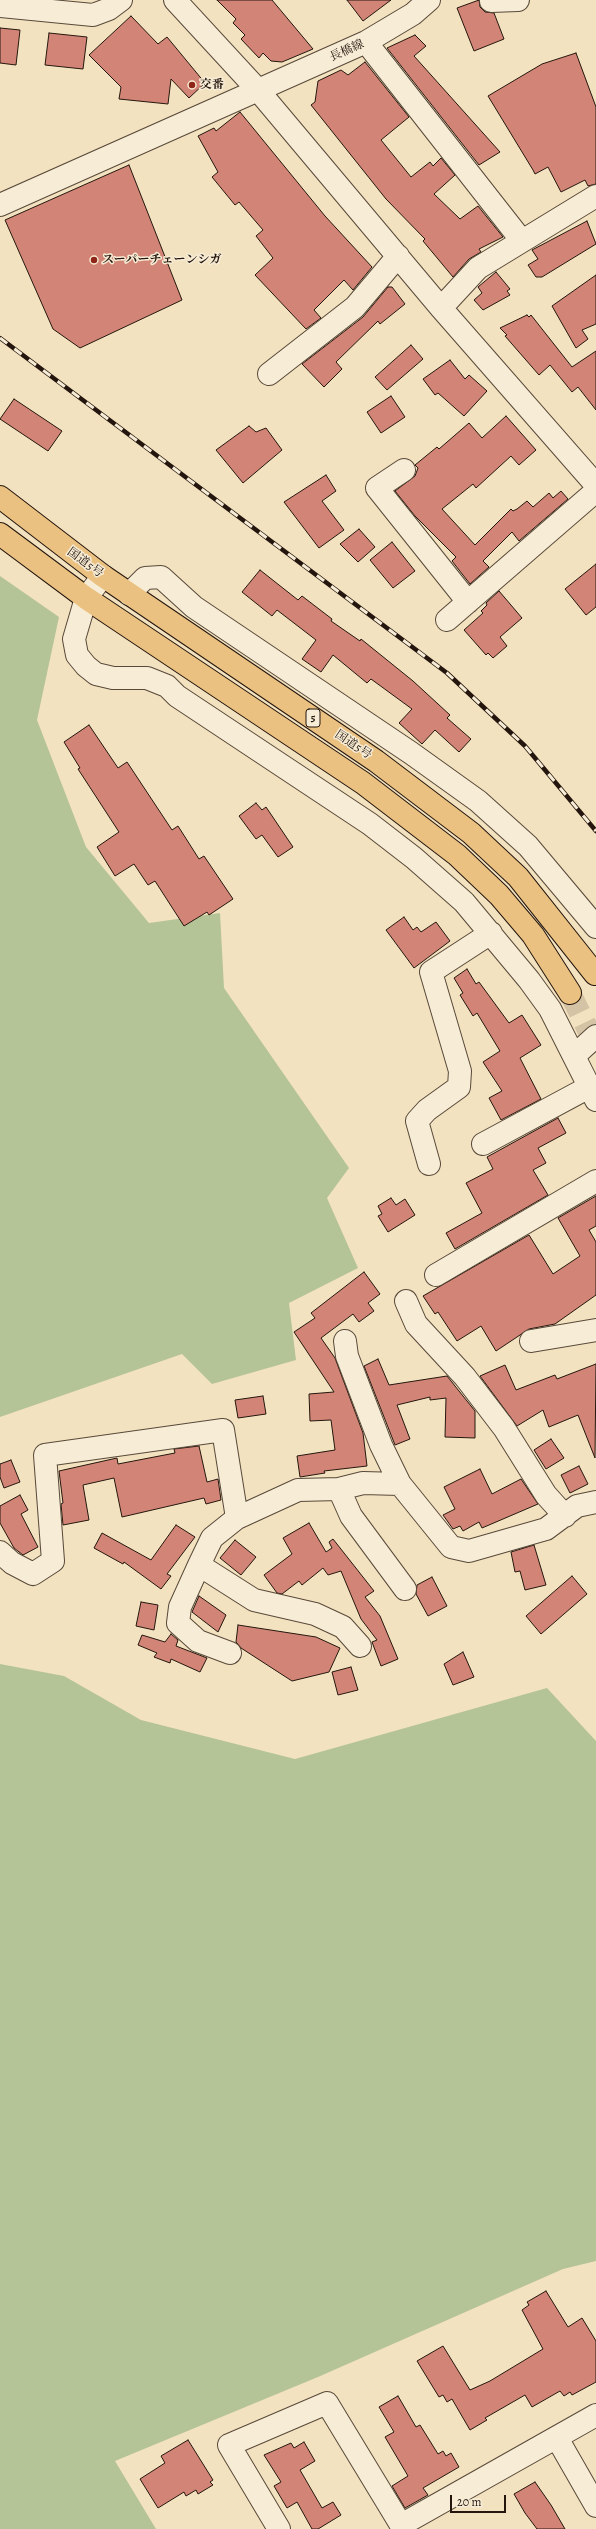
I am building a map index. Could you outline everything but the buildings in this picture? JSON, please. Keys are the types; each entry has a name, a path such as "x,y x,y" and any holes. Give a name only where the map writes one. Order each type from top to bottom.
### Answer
{"highway":[{"name":"国道5号","path":"0,497 103,576 376,761 471,833 518,876 595,974"},
{"name":"5","path":"0,534 86,598 363,783 457,855 499,895 533,935 570,993"}],"street":[{"path":"0,6 93,15 109,9 121,0"},
{"path":"175,0 257,89 441,308 596,485"},
{"name":"長橋線","path":"0,205 257,89 366,42 413,14 429,0"},
{"path":"491,1 518,0"},
{"path":"366,42 522,241"},
{"path":"441,308 478,268 596,196"},
{"path":"269,374 355,307 398,256"},
{"path":"404,470 377,488 468,602"},
{"path":"447,620 596,491"},
{"path":"103,576 86,598 74,639 77,655 86,666 96,674 112,678 147,678 166,686 178,696 376,828 414,858 458,897 491,933 550,1009 575,1055 593,1093 483,1144"},
{"path":"129,594 144,578 161,577 194,607 411,753 478,801 528,846 596,927"},
{"path":"429,1164 417,1121 427,1110 459,1087 460,1071 431,972 491,933"},
{"path":"575,1055 596,1036"},
{"path":"436,1275 596,1181"},
{"path":"406,1301 416,1324 466,1377 504,1428 546,1495 564,1516"},
{"path":"531,1341 596,1330"},
{"path":"346,1341 347,1356 381,1445 400,1484 451,1547 469,1551 546,1529 577,1506 596,1502"},
{"path":"0,1552 12,1563 33,1574 53,1561 45,1455 223,1430 237,1518"},
{"path":"230,1653 198,1641 178,1623 180,1607 212,1538 237,1518 298,1490 339,1490 363,1483 400,1484"},
{"path":"339,1490 351,1516 405,1588"},
{"path":"199,1565 254,1600 315,1614 343,1627 360,1646"},
{"path":"279,2529 229,2446 327,2403 402,2527 596,2415"},
{"path":"557,2438 596,2506"}],"green space":[{"path":"0,576 59,617 37,720 86,847 149,923 220,913 224,988 349,1168 327,1198 358,1268 289,1303 296,1360 212,1384 182,1354 0,1417"},
{"path":"0,1664 64,1676 141,1720 295,1759 547,1688 596,1741 596,2261 563,2269 318,2377 115,2461 156,2529 0,2529"}],"tunnel":[{"path":"570,993 596,1046"}],"railway":[{"path":"0,338 447,673 525,746 596,831"}],"place":[{"name":"交番","path":"192,85"},
{"name":"スーパーチェーンシガ","path":"94,260"}]}
